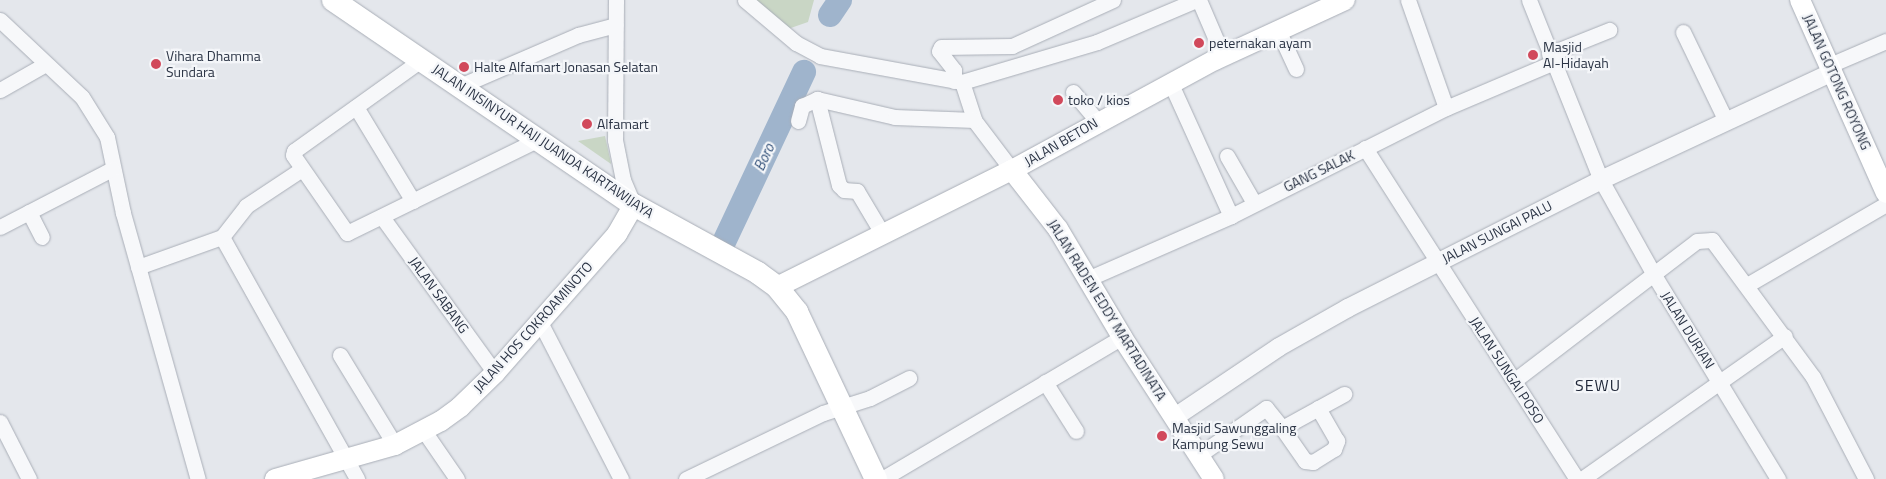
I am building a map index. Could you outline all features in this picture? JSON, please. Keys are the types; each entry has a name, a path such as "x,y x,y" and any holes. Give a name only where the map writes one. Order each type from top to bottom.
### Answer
{"main road":[{"name":"JALAN INSINYUR HAJI JUANDA KARTAWIJAYA","path":"334,0 634,205 758,273 777,287 797,312 825,412 876,479"},
{"name":"JALAN BETON","path":"777,287 882,233 1012,170 1097,121 1223,56 1345,0"},
{"name":"JALAN GOTONG ROYONG","path":"1800,0 1886,193"},
{"name":"JALAN RADEN EDDY MARTADINATA","path":"1012,170 1058,229 1122,337 1214,479"},
{"name":"JALAN HOS COKROAMINOTO","path":"275,479 394,445 424,431 460,407 495,372 616,234 634,205"}],"street":[{"path":"616,0 615,140 623,180 634,205"},
{"path":"745,0 796,43 820,56 958,81 1097,42 1197,0 1223,56"},
{"path":"1012,170 974,120 954,70 939,51 941,47 1012,46 1113,0"},
{"path":"1408,0 1446,108"},
{"name":"JALAN DURIAN","path":"1530,0 1550,58 1601,180 1654,275 1778,479"},
{"path":"0,20 6,36 82,97 98,118 107,137 112,169 138,267 198,479"},
{"path":"460,86 578,36 616,24"},
{"path":"1278,30 1296,69"},
{"name":"GANG SALAK","path":"1087,279 1230,216 1446,108 1609,30"},
{"path":"1683,32 1726,121"},
{"path":"1832,69 1886,41"},
{"path":"421,60 296,147 293,155 347,233 537,140"},
{"path":"0,90 44,65"},
{"name":"JALAN SUNGAI PALU","path":"1175,417 1279,347 1436,262 1832,69"},
{"path":"1171,84 1230,216"},
{"path":"1073,92 1097,121"},
{"path":"798,121 802,106 817,99 895,117 974,120"},
{"path":"817,99 839,185 844,190 857,190 882,233"},
{"path":"356,106 413,201"},
{"name":"JALAN SUNGAI POSO","path":"1365,148 1436,262 1515,380 1577,479"},
{"path":"1227,156 1254,203"},
{"path":"0,227 112,169"},
{"path":"138,267 222,237 246,206 302,169"},
{"path":"1747,285 1886,204"},
{"path":"29,212 42,237"},
{"name":"JALAN SABANG","path":"382,217 495,372"},
{"path":"222,237 357,479"},
{"path":"1515,380 1697,241 1712,240 1785,336 1813,378 1866,479"},
{"path":"539,320 621,479"},
{"path":"1582,479 1785,336"},
{"path":"882,479 1122,337"},
{"path":"340,355 394,445"},
{"path":"686,479 710,474 825,412 870,398 909,378"},
{"path":"1045,382 1076,431"},
{"path":"1282,428 1344,394"},
{"path":"1199,455 1266,408 1305,461 1313,462 1334,449 1338,441 1318,408"},
{"path":"0,422 29,479"},
{"path":"424,431 457,479"}],"green space":[{"path":"752,0 814,0 808,22 785,30"},
{"path":"605,136 611,163 611,164 578,141"}],"waterway":[{"name":"Boro","path":"830,15 840,0"},
{"name":"Boro","path":"724,242 804,72"}],"place":[{"name":"peternakan ayam","path":"1199,43"},
{"name":"Masjid Al-Hidayah","path":"1533,55"},
{"name":"Vihara Dhamma Sundara","path":"156,64"},
{"name":"Halte Alfamart Jonasan Selatan","path":"464,67"},
{"name":"toko / kios","path":"1058,100"},
{"name":"Alfamart","path":"587,124"},
{"name":"Masjid Sawunggaling Kampung Sewu","path":"1162,436"}],"district":[{"name":"SEWU","path":"1598,385"}]}
